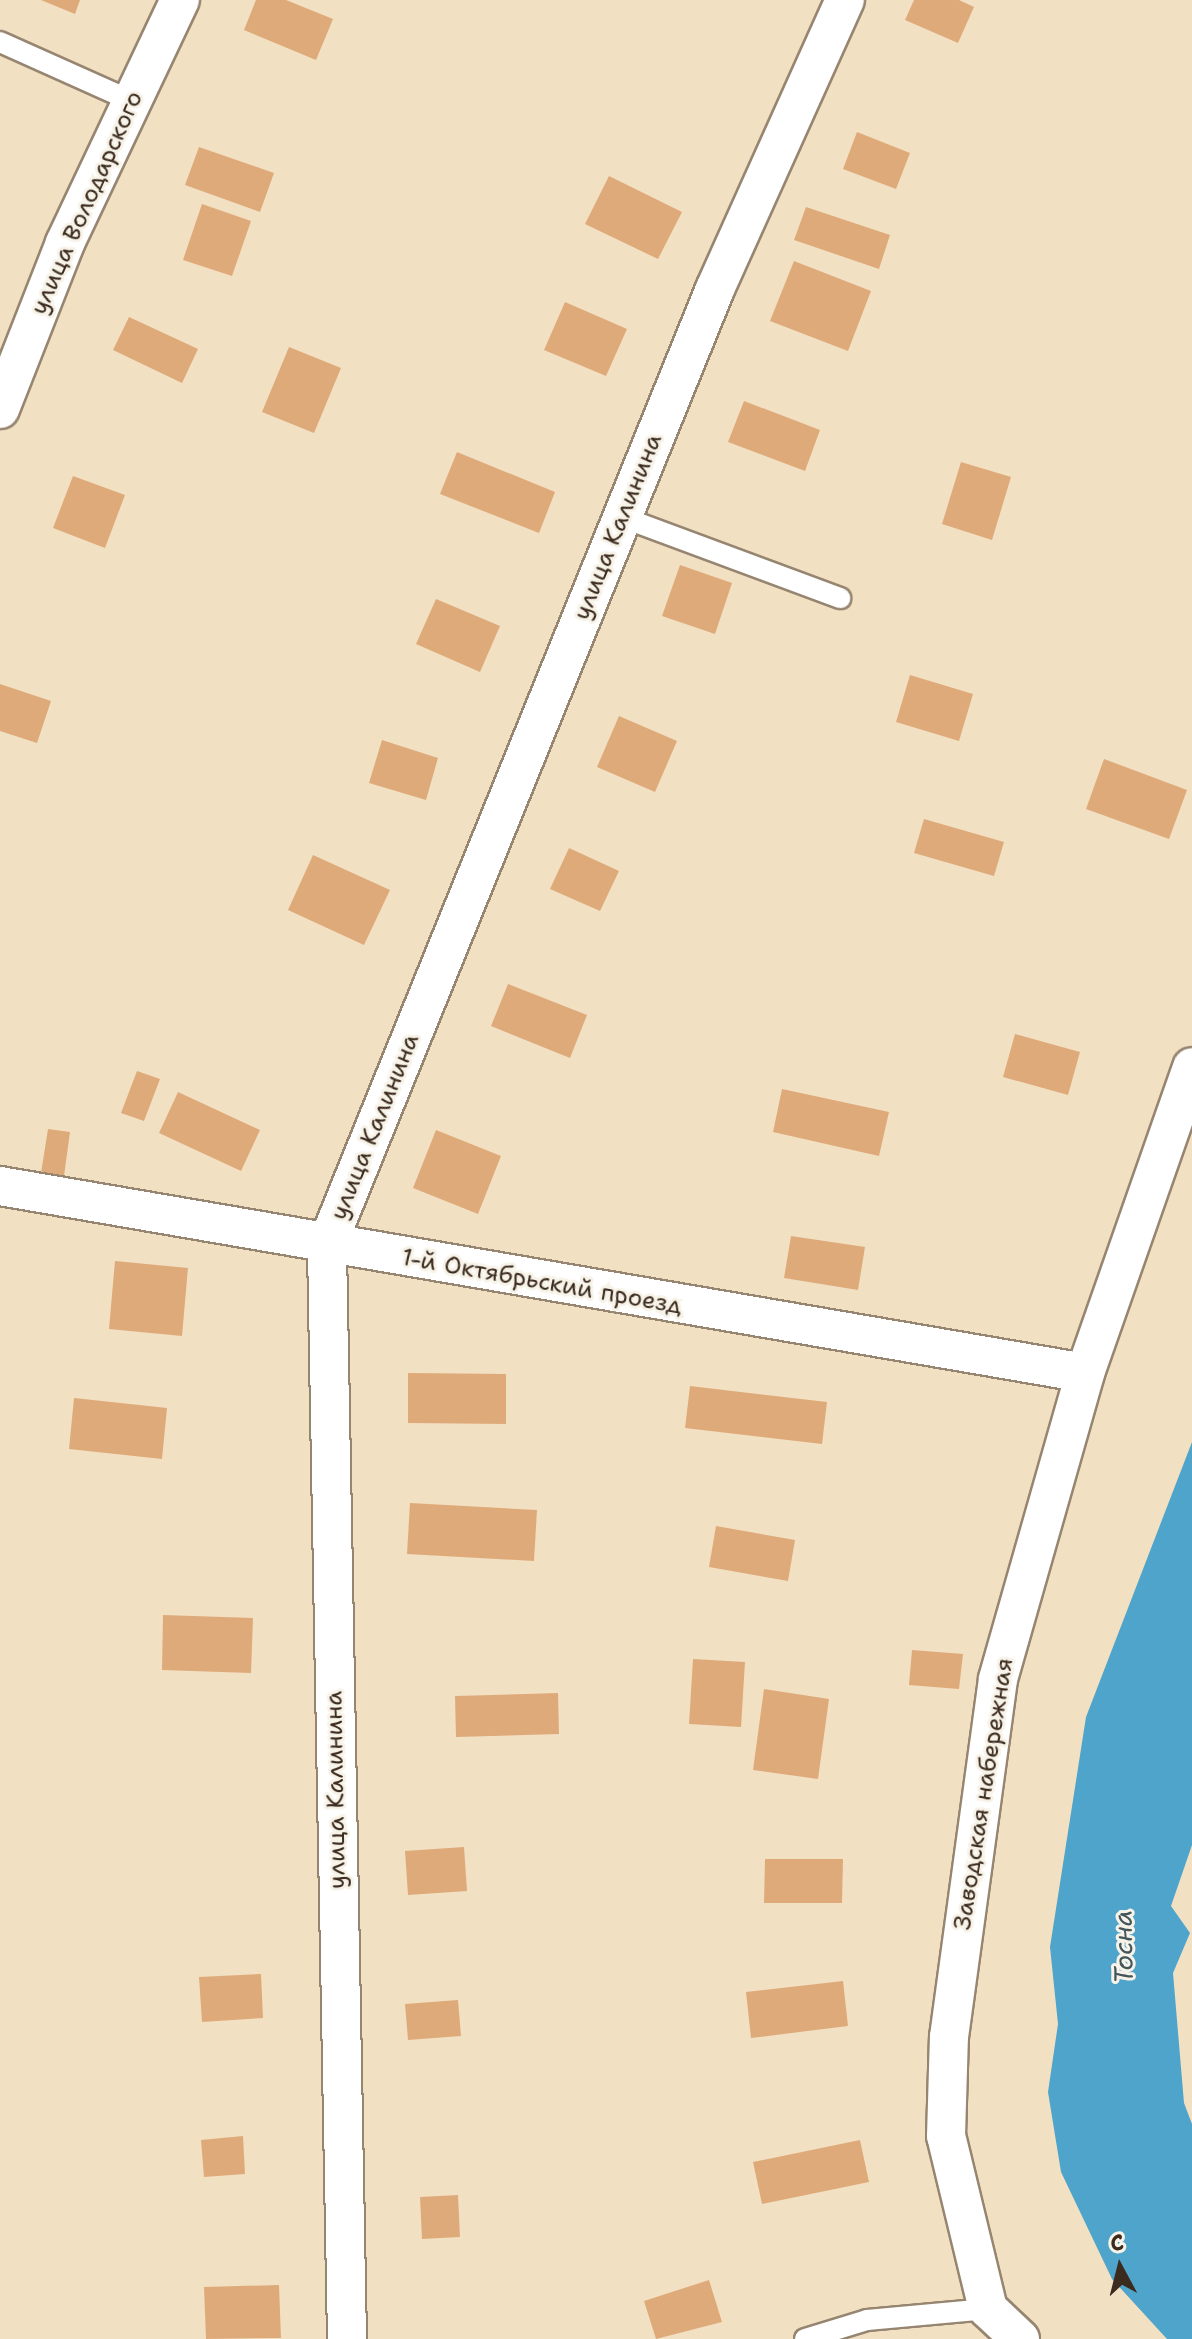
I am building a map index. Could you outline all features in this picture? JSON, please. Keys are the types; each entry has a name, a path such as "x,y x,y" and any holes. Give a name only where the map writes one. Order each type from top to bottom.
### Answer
{"street":[{"name":"улица Володарского","path":"0,409 65,243 180,0"},
{"name":"улица Калинина","path":"347,2339 327,1245 715,289 845,0"},
{"name":"Заводская набережная","path":"988,2309 946,2136 949,2037 998,1679 1085,1373 1192,1067"},
{"name":"1-й Октябрьский проезд","path":"0,1186 327,1245 1085,1373"},
{"path":"988,2309 1020,2339"}],"lane":[{"path":"0,42 132,101"},
{"path":"622,517 840,598"},
{"path":"805,2339 867,2320 988,2309"}],"water":[{"name":"Тосна","path":"1192,1442 1192,1845 1171,1906 1190,1933 1173,1973 1184,2103 1192,2124 1192,2339 1167,2339 1112,2279 1061,2172 1048,2092 1058,2024 1050,1947 1086,1717"}],"building":[{"path":"41,0 80,0 75,14"},
{"path":"256,0 286,0 333,19 316,60 244,30"},
{"path":"914,0 959,0 974,7 958,43 905,20"},
{"path":"857,132 910,153 896,189 843,169"},
{"path":"199,147 274,173 260,212 185,185"},
{"path":"609,176 682,212 658,259 585,224"},
{"path":"202,204 251,221 232,276 183,260"},
{"path":"806,207 890,235 879,269 794,240"},
{"path":"794,261 871,291 848,351 770,321"},
{"path":"565,302 627,329 606,376 544,350"},
{"path":"129,317 198,349 182,383 113,350"},
{"path":"289,347 341,368 314,433 262,412"},
{"path":"744,401 820,430 805,471 728,442"},
{"path":"457,452 555,492 539,533 440,494"},
{"path":"961,462 1011,477 992,540 942,524"},
{"path":"73,476 125,495 105,548 53,528"},
{"path":"680,565 732,583 715,634 662,616"},
{"path":"436,599 500,626 480,672 416,644"},
{"path":"910,675 973,694 959,741 896,722"},
{"path":"0,684 51,701 37,743 0,731"},
{"path":"619,716 677,741 655,792 597,767"},
{"path":"382,740 438,758 426,800 369,783"},
{"path":"1104,759 1187,790 1169,839 1086,809"},
{"path":"924,819 1004,842 994,876 914,853"},
{"path":"569,848 619,871 600,911 550,889"},
{"path":"313,855 390,890 364,945 288,910"},
{"path":"508,984 587,1015 570,1058 491,1026"},
{"path":"1015,1034 1080,1052 1068,1095 1003,1077"},
{"path":"137,1071 160,1079 144,1121 121,1113"},
{"path":"782,1089 889,1112 879,1156 773,1132"},
{"path":"178,1092 260,1130 241,1171 159,1133"},
{"path":"48,1129 70,1132 64,1176 41,1173"},
{"path":"436,1130 501,1156 478,1214 413,1188"},
{"path":"791,1236 865,1247 858,1290 784,1278"},
{"path":"115,1261 188,1268 182,1336 109,1329"},
{"path":"408,1373 506,1374 506,1424 408,1423"},
{"path":"690,1386 827,1402 822,1444 685,1428"},
{"path":"74,1398 167,1408 162,1459 69,1449"},
{"path":"410,1503 537,1510 534,1561 407,1554"},
{"path":"716,1526 795,1540 788,1581 709,1567"},
{"path":"163,1615 253,1618 251,1673 162,1670"},
{"path":"912,1650 963,1654 959,1689 909,1685"},
{"path":"693,1659 745,1662 741,1727 689,1724"},
{"path":"764,1689 829,1699 818,1779 753,1770"},
{"path":"558,1693 559,1734 456,1737 455,1696"},
{"path":"464,1847 467,1891 408,1895 405,1851"},
{"path":"765,1859 843,1859 842,1903 764,1903"},
{"path":"261,1974 263,2018 202,2022 199,1977"},
{"path":"843,1981 848,2026 751,2038 746,1992"},
{"path":"458,2000 461,2036 408,2040 405,2004"},
{"path":"243,2136 245,2174 204,2177 201,2140"},
{"path":"860,2140 869,2182 762,2204 753,2162"},
{"path":"458,2195 460,2237 422,2239 420,2197"},
{"path":"709,2280 722,2322 656,2339 644,2301"},
{"path":"279,2285 281,2338 206,2339 204,2287"}]}
